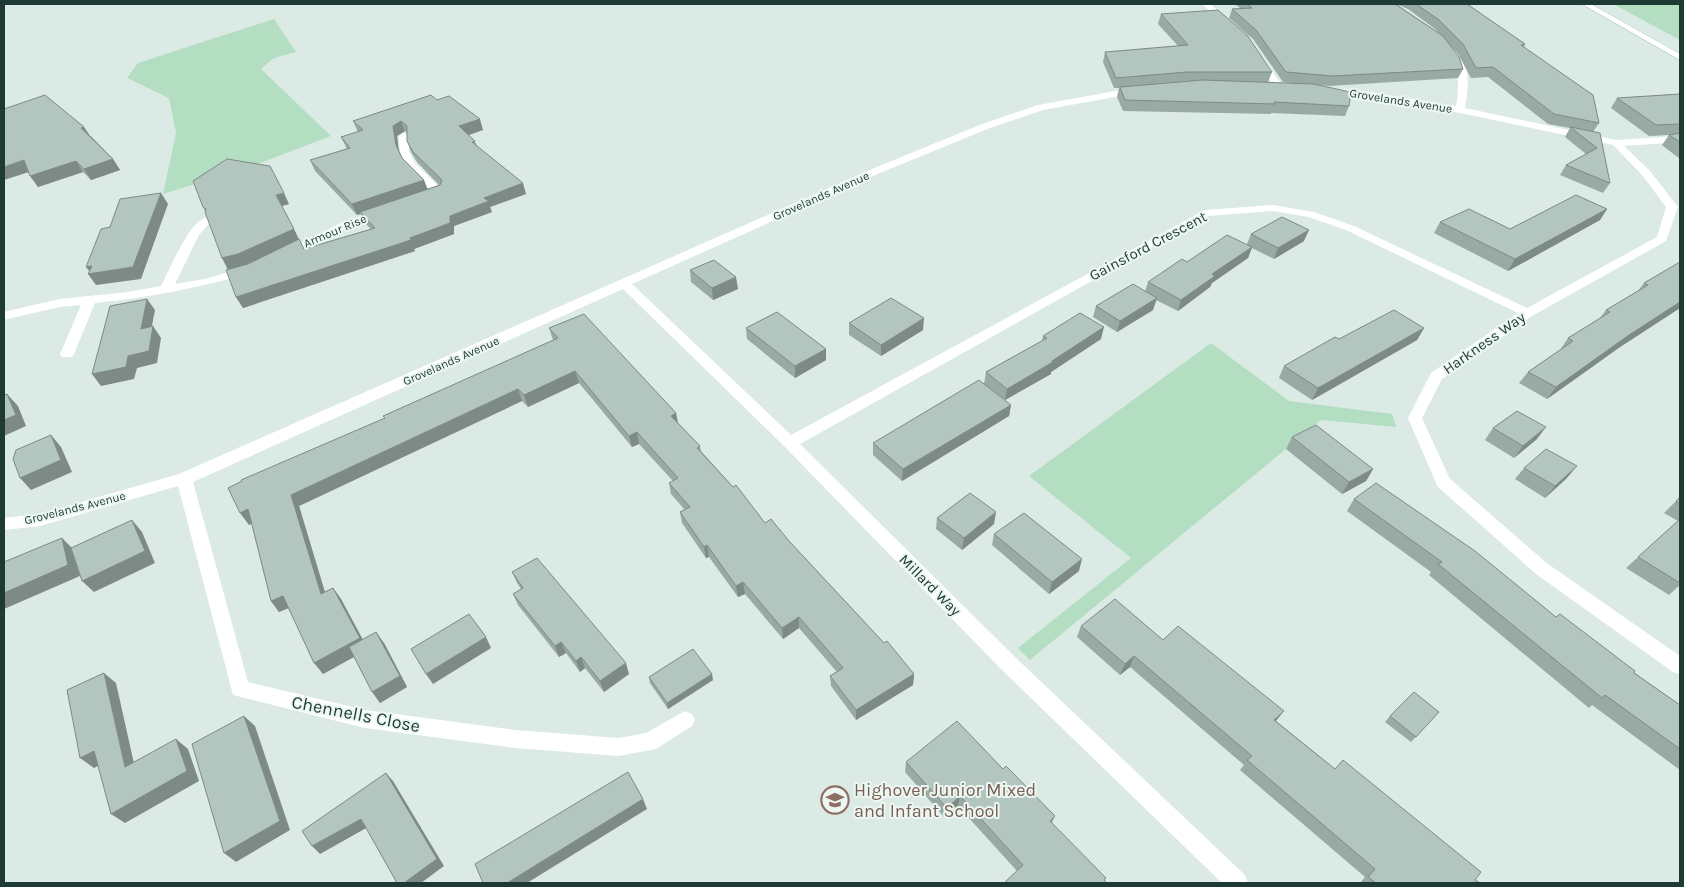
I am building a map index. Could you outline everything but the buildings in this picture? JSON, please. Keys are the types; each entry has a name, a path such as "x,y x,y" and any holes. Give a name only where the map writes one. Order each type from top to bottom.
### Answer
{"street":[{"path":"1206,4 1234,29"},
{"path":"1586,4 1680,57"},
{"path":"1442,43 1456,56 1465,79 1460,110"},
{"path":"1253,49 1284,87 1259,86"},
{"name":"Grovelands Avenue","path":"4,524 40,520 184,479 876,171 986,126 1041,107 1131,90 1151,89"},
{"name":"Grovelands Avenue","path":"1317,90 1364,94 1460,110 1616,143 1680,139"},
{"path":"404,136 404,152 410,164 438,192 413,201"},
{"name":"Harkness Way","path":"1616,143 1646,173 1672,207 1662,238 1527,313 1436,376 1415,418 1444,483 1542,569 1680,666"},
{"name":"Armour Rise","path":"271,260 346,224 396,207"},
{"name":"Gainsford Crescent","path":"790,444 1205,213 1274,208 1310,214 1350,228 1527,313"},
{"path":"166,289 194,234 204,221"},
{"path":"4,316 60,302 128,296 206,282 257,267"},
{"name":"Millard Way","path":"624,284 790,444 1007,662 1237,883"},
{"path":"66,354 90,299"},
{"name":"Chennells Close","path":"184,479 240,689 365,719 515,739 619,748 649,742 685,720"}],"green space":[{"path":"1613,4 1680,4 1680,40"},
{"path":"274,19 296,52 274,58 261,69 331,136 247,168 163,194 176,133 169,98 127,78 138,63"},
{"path":"1211,343 1289,401 1392,414 1396,427 1321,420 1030,660 1018,648 1131,558 1029,476"}],"place":[{"name":"Highover Junior Mixed and Infant School","path":"835,800"}]}
